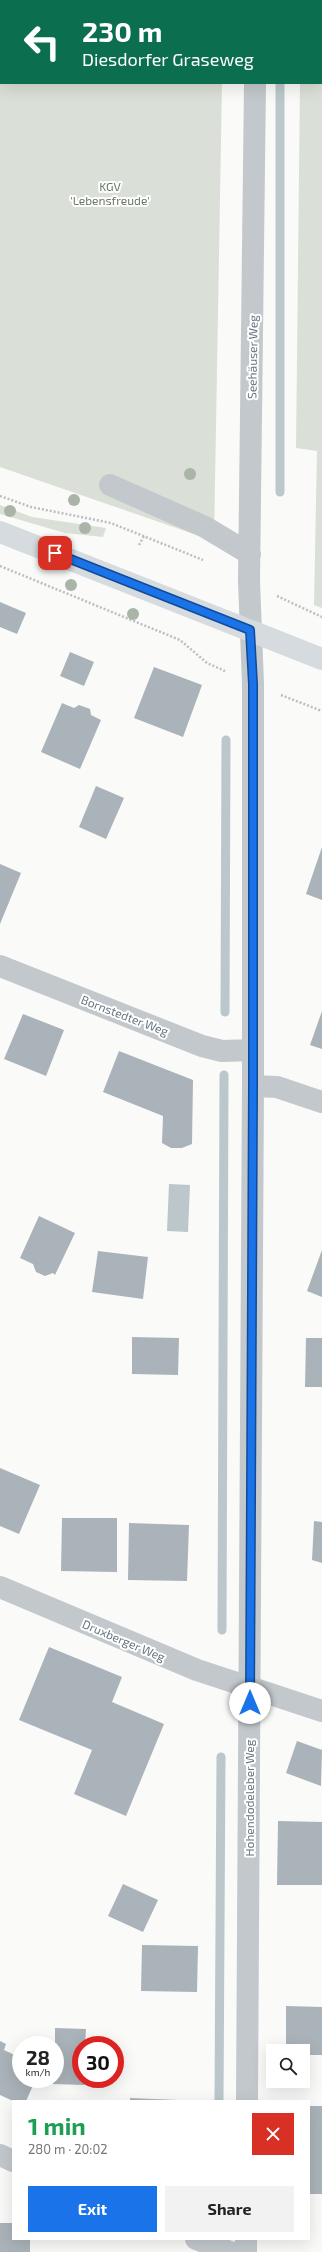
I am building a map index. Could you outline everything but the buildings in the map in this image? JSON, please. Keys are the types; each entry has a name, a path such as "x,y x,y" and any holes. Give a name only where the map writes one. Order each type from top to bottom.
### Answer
{"main road":[{"path":"0,532 322,659"}],"street":[{"name":"Seehäuser Weg","path":"250,630 254,84"},
{"path":"110,485 205,527 250,554"},
{"name":"Hohendodeleber Weg","path":"247,2100 253,1086 253,684 250,630"},
{"name":"Bornstedter Weg","path":"0,966 202,1046 222,1051 253,1050"},
{"path":"253,1086 277,1088 322,1102"},
{"name":"Druxberger Weg","path":"0,1587 196,1670 322,1711"},
{"path":"0,2156 12,2161"},
{"path":"199,2240 230,2252"},
{"path":"246,2240 246,2252"}],"path":[{"path":"0,496 31,507 111,523 210,563"},
{"path":"139,545 144,536"},
{"path":"0,566 180,640 207,663 228,673"},
{"path":"274,594 322,617"},
{"path":"279,695 322,712"}],"green space":[{"name":"KGV 'Lebensfreude'","path":"0,84 222,84 214,541 0,467"},
{"path":"300,84 322,84 322,608 314,605 317,451 296,448"},
{"path":"0,505 32,517 106,528 103,537 65,533 0,514"}],"shaded area":[{"path":"169,1184 190,1185 188,1232 167,1231"}],"waterway":[{"path":"280,84 280,492"},
{"path":"225,1012 226,740"},
{"path":"222,1630 224,1075"},
{"path":"219,2100 221,1757"}],"route":[{"path":"55,553 250,630 253,684 253,1086 250,1703"}]}
